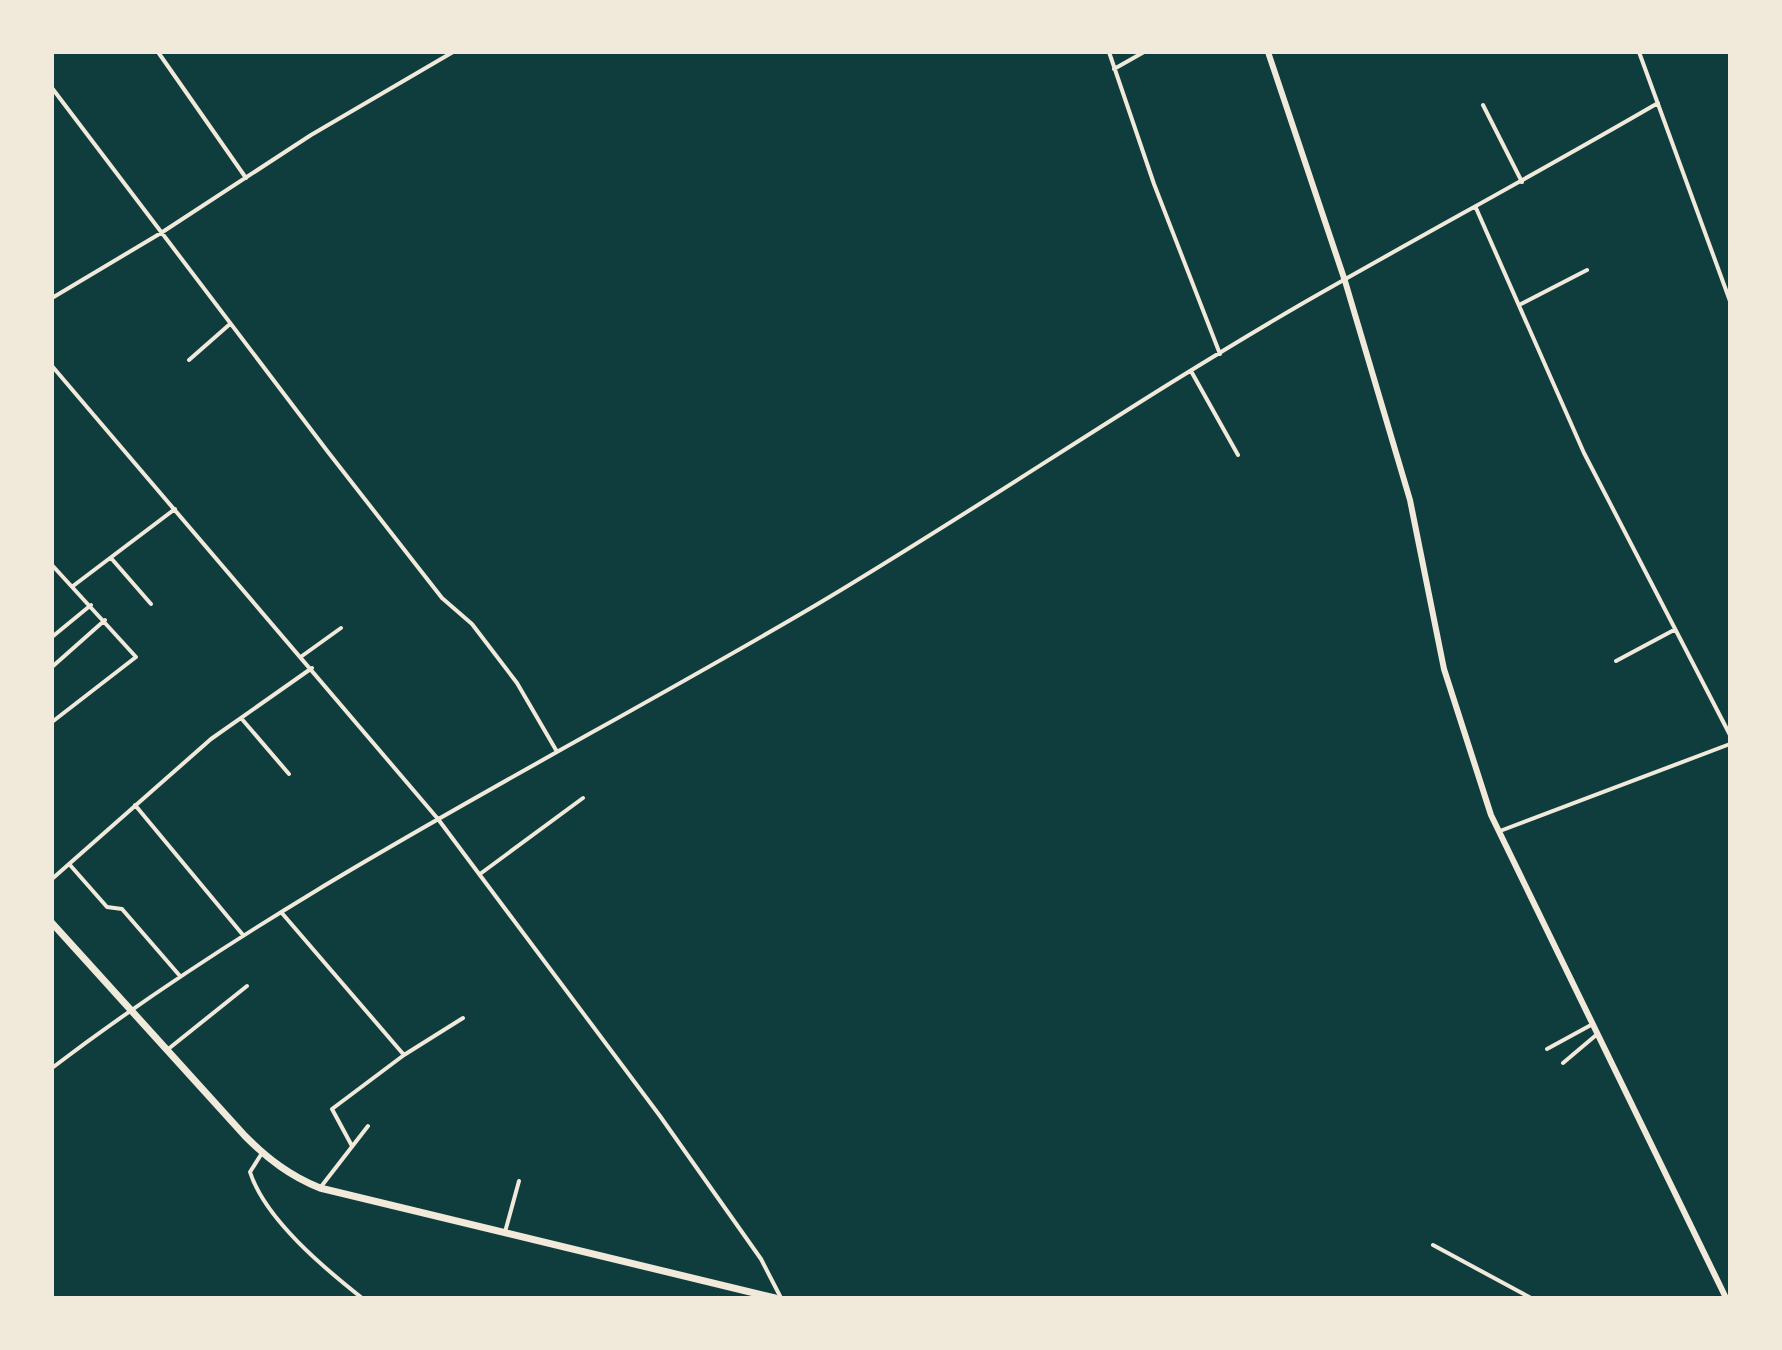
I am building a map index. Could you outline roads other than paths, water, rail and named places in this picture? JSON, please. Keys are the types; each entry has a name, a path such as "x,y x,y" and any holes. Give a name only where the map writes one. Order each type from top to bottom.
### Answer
{"main road":[{"path":"1270,53 1345,281 1410,500 1447,682 1497,832 1726,1298"},
{"path":"52,923 262,1153 299,1179 320,1188 775,1298"}],"street":[{"path":"158,52 246,178"},
{"path":"52,298 161,233 311,135 453,52"},
{"path":"1109,52 1154,184 1220,354"},
{"path":"1114,69 1144,52"},
{"path":"1639,52 1727,285 1730,301"},
{"path":"52,88 442,598 472,624 517,683 557,751"},
{"path":"52,1068 130,1009 281,912 438,819 812,607 1191,371 1658,103"},
{"path":"1483,105 1522,182"},
{"path":"1476,207 1584,453 1730,735"},
{"path":"1521,304 1587,270"},
{"path":"189,360 230,324"},
{"path":"52,366 438,819 660,1116 761,1259 781,1298"},
{"path":"1191,371 1238,455"},
{"path":"73,586 175,509"},
{"path":"111,558 151,604"},
{"path":"52,565 136,657 52,722"},
{"path":"52,637 91,605"},
{"path":"52,667 105,620"},
{"path":"302,656 341,628"},
{"path":"1616,661 1674,630"},
{"path":"52,879 211,739 312,668"},
{"path":"241,718 289,774"},
{"path":"1497,832 1730,744"},
{"path":"480,874 583,798"},
{"path":"135,805 243,935"},
{"path":"69,864 107,907 121,908 180,976"},
{"path":"281,912 404,1055"},
{"path":"167,1050 247,986"},
{"path":"352,1146 332,1109 404,1055 463,1018"},
{"path":"1547,1049 1591,1025"},
{"path":"1563,1063 1595,1036"},
{"path":"320,1188 368,1126"},
{"path":"262,1153 250,1172 259,1190 292,1236 362,1298"},
{"path":"505,1232 519,1181"},
{"path":"1433,1245 1531,1298"}]}
